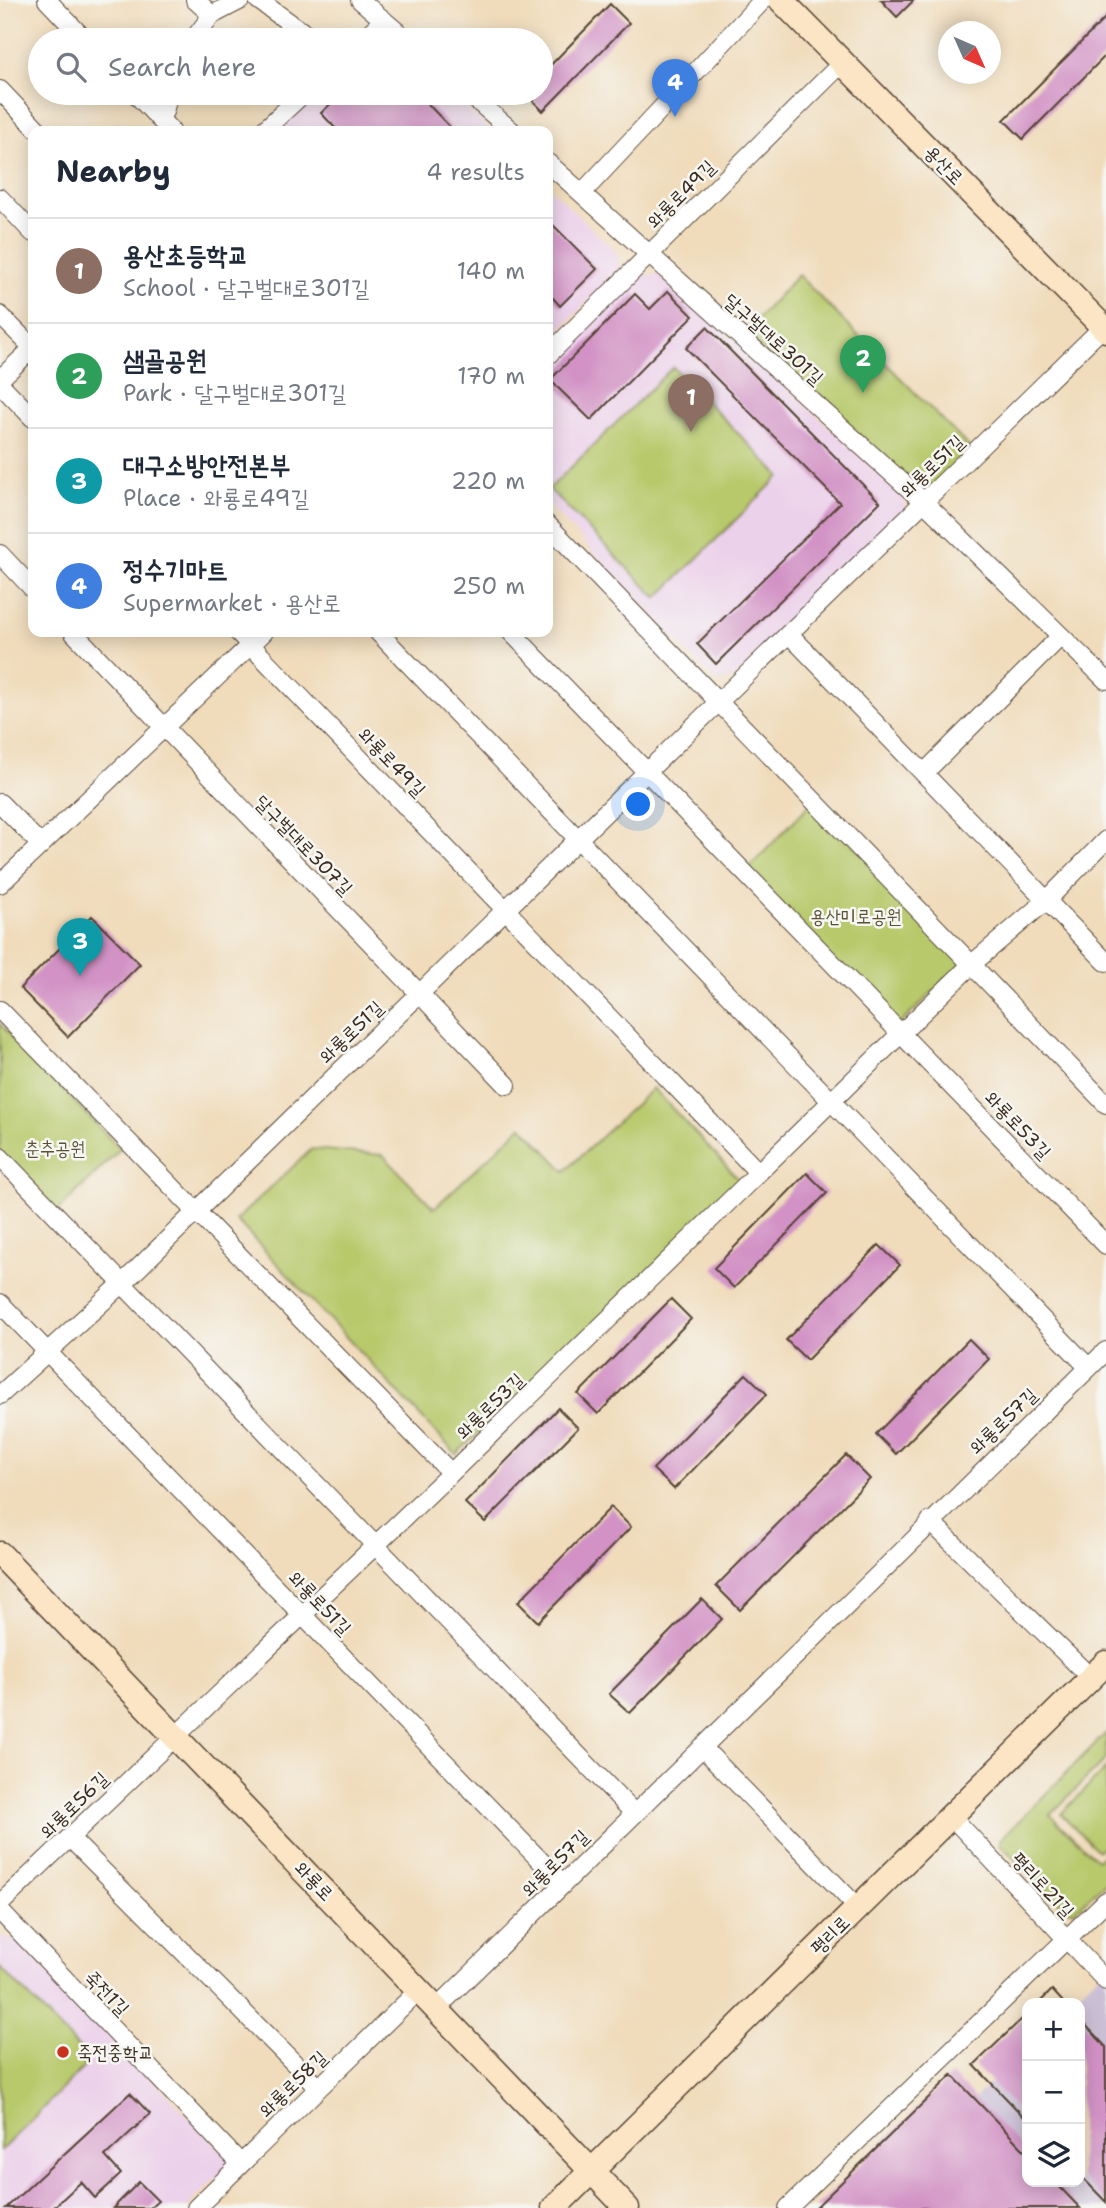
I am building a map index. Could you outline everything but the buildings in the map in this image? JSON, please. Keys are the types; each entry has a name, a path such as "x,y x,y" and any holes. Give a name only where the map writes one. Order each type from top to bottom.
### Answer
{"main road":[{"name":"용산로","path":"780,0 1104,329"},
{"name":"와룡로","path":"0,1554 627,2208"},
{"name":"평리로","path":"554,2208 1098,1671"}],"street":[{"path":"47,0 74,28"},
{"path":"195,0 212,15"},
{"path":"202,28 212,15 241,0"},
{"path":"258,0 297,28"},
{"path":"360,0 393,28"},
{"path":"582,192 763,0"},
{"path":"375,28 384,20"},
{"name":"와룡로49길","path":"553,350 843,62"},
{"path":"0,90 34,126"},
{"path":"146,105 165,125"},
{"path":"165,125 166,105"},
{"path":"268,126 291,105"},
{"path":"482,105 506,126"},
{"name":"달구벌대로301길","path":"553,167 925,503 1106,680"},
{"path":"0,198 28,228"},
{"path":"0,315 28,343"},
{"name":"와룡로51길","path":"0,1395 122,1284 419,996 504,909 1104,329"},
{"path":"28,353 0,381 28,412"},
{"path":"553,530 1106,1104"},
{"path":"0,554 28,584"},
{"path":"789,634 1106,961"},
{"path":"924,773 1061,636"},
{"name":"달구벌대로307길","path":"78,637 507,1085"},
{"path":"383,637 1089,1368"},
{"path":"516,637 900,1033"},
{"path":"0,884 163,728 244,638"},
{"name":"와룡로49길","path":"244,638 504,909"},
{"path":"0,803 41,845"},
{"name":"와룡로53길","path":"176,1737 451,1473 900,1033 972,964 1047,900 1106,840"},
{"path":"504,909 758,1172"},
{"path":"0,1010 451,1473"},
{"name":"와룡로53길","path":"900,1033 1106,1245"},
{"path":"0,1157 376,1543 634,1813"},
{"path":"0,1303 46,1351"},
{"name":"와룡로51길","path":"46,1351 563,1884"},
{"name":"와룡로57길","path":"437,2008 1106,1351"},
{"path":"930,1521 1098,1671"},
{"name":"와룡로56길","path":"0,1905 176,1737"},
{"path":"702,1747 858,1908"},
{"name":"평리로21길","path":"951,1816 1106,1981"},
{"path":"70,1838 319,2088"},
{"path":"788,2208 1106,1900"},
{"name":"죽전1길","path":"0,1911 241,2164"},
{"name":"와룡로58길","path":"196,2208 419,1990"}],"shaded area":[{"path":"307,105 464,105 486,126 284,126"},
{"path":"553,191 618,254 620,269 553,336"},
{"path":"663,274 905,497 904,512 733,679 716,682 553,509 553,361 642,275"},
{"name":"죽전중학교","path":"0,1936 20,1941 232,2162 186,2208 0,2208"},
{"path":"1106,1966 1106,2208 866,2208 1022,2051 1022,2187 1085,2187 1085,1998 1074,1998"}],"green space":[{"path":"798,275 975,453 924,497 744,333"},
{"path":"673,367 780,476 657,598 553,493 553,485"},
{"name":"용산미로공원","path":"812,802 966,960 897,1027 745,872"},
{"name":"춘추공원","path":"0,1024 120,1149 55,1214 0,1157"},
{"path":"653,1088 743,1184 456,1454 236,1220 312,1149 383,1155 434,1208 522,1126 565,1171"},
{"path":"1106,1733 1106,1759 1050,1815 1097,1860 1106,1852 1106,1882 1074,1911 1064,1907 1000,1844 1000,1840"},
{"path":"1106,1768 1106,1844 1098,1851 1061,1814"},
{"path":"0,1967 82,2051 85,2066 0,2151"}],"place":[{"name":"정수기마트","path":"675,117"},
{"name":"샘골공원","path":"863,393"},
{"name":"용산초등학교","path":"691,432"},
{"name":"대구소방안전본부","path":"80,976"},
{"name":"죽전중학교","path":"63,2052"}]}
